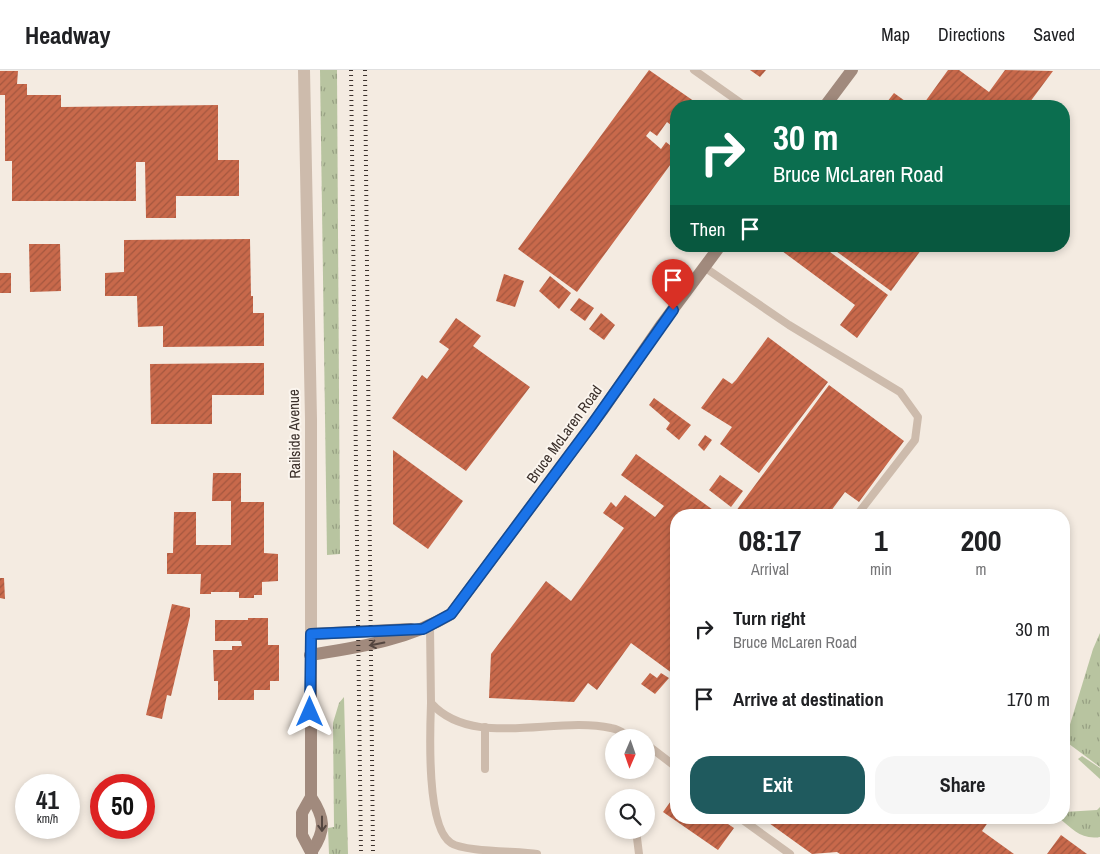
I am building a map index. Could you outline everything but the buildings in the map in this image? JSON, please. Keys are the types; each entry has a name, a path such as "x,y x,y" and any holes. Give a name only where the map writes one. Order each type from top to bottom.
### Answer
{"main road":[{"path":"830,100 852,70"},
{"name":"Bruce McLaren Road","path":"310,655 389,641 427,628 451,614 715,252"},
{"name":"Bruce McLaren Road","path":"311,634 427,628"},
{"name":"Railside Avenue","path":"311,634 311,797 302,813 302,835 312,852 322,836 322,813 311,797"}],"street":[{"name":"Railside Avenue","path":"304,70 311,429 311,634"}],"lane":[{"path":"694,70 736,100"},
{"path":"704,267 789,325 900,392 918,417 915,440 862,509"},
{"path":"427,628 431,703 430,759 438,827 451,843 484,850 537,854"},
{"path":"431,703 440,714 459,723 485,727 572,726 614,729"},
{"path":"485,727 485,769"},
{"path":"655,751 670,763"},
{"path":"748,824 790,854"},
{"path":"637,839 639,854"}],"green space":[{"path":"320,70 337,70 340,554 327,555"},
{"path":"1100,633 1100,767 1070,745 1070,725 1093,649"},
{"path":"344,697 348,854 329,854 328,828 334,827 333,723 339,703"},
{"path":"1082,756 1100,768 1100,779 1078,759"},
{"path":"1100,807 1100,837 1082,835 1066,824 1070,824 1070,812 1097,810"}],"railway":[{"path":"351,70 361,854"},
{"path":"365,70 373,854"}],"route":[{"path":"310,712 311,634 423,629 430,627 451,614 602,411 673,310"}]}
